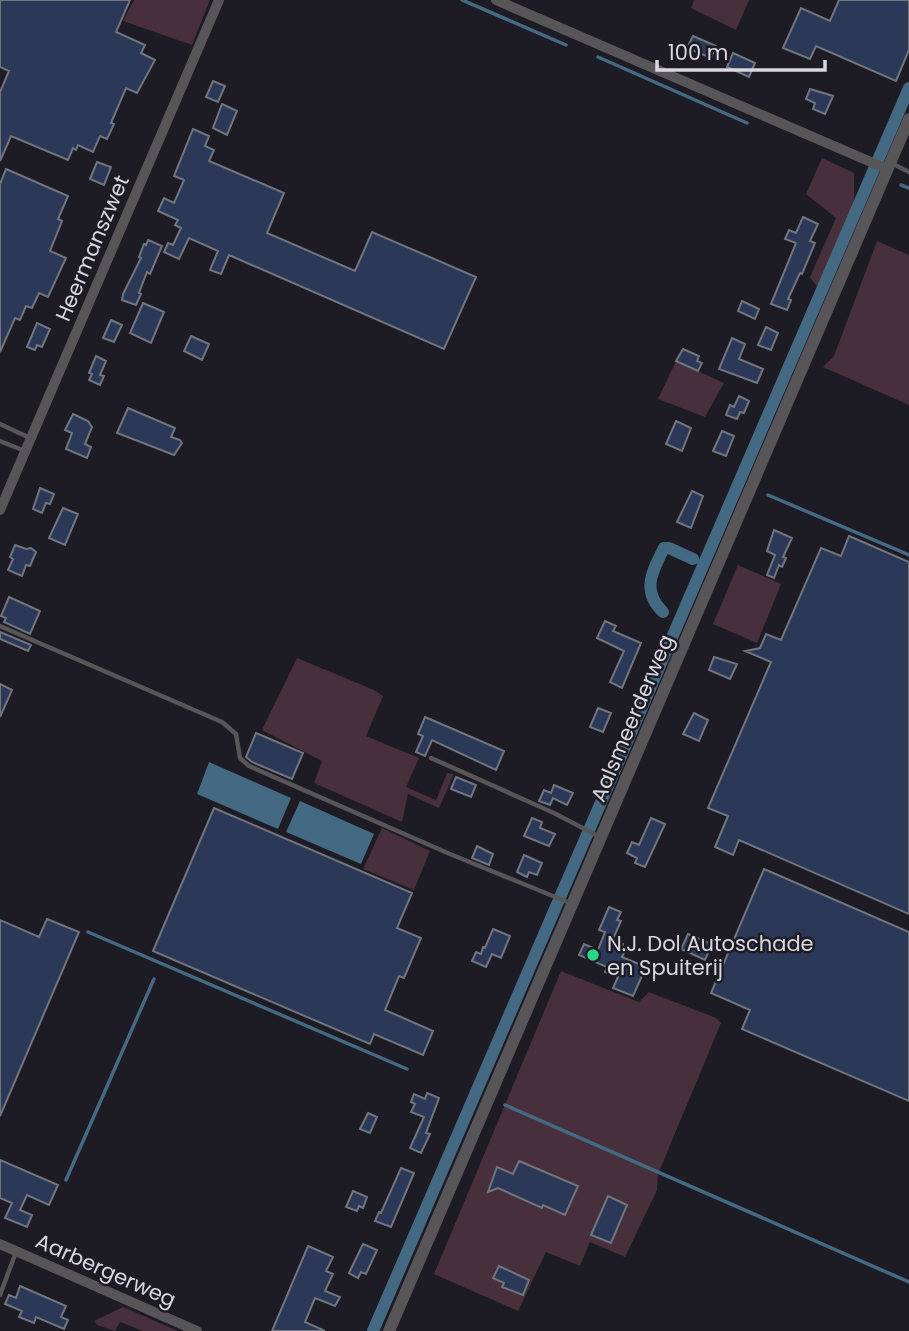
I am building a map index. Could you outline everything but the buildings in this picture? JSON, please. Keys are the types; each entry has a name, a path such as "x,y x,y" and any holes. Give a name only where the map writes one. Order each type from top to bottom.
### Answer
{"street":[{"name":"Heermanszwet","path":"0,510 219,0"},
{"path":"496,0 881,164"},
{"name":"Aalsmeerderweg","path":"389,1331 881,164 909,120"},
{"name":"Aarbergerweg","path":"0,1244 197,1331"}],"lane":[{"path":"881,164 909,172"},
{"path":"0,424 31,438"},
{"path":"0,441 25,451"},
{"path":"0,626 222,722 236,734 240,758 249,766 450,854 570,902"},
{"path":"431,758 554,813 596,836"},
{"path":"0,1295 17,1252"}],"shaded area":[{"path":"134,0 210,0 192,45 123,21"},
{"path":"694,0 749,0 736,30 691,8"},
{"path":"822,158 854,173 854,207 818,288 810,277 836,218 806,194"},
{"path":"877,241 909,255 909,405 823,367 834,356"},
{"path":"676,361 724,383 705,417 658,399"},
{"path":"738,565 781,584 757,643 713,624"},
{"path":"297,658 383,696 366,736 419,758 406,787 436,800 447,773 454,774 439,808 408,794 402,822 314,783 322,761 262,730"},
{"path":"382,828 430,851 414,890 363,869"},
{"path":"561,971 639,1002 649,992 716,1018 721,1023 658,1174 657,1190 625,1257 590,1242 580,1266 546,1252 518,1311 434,1274"},
{"path":"123,1307 178,1331 143,1331 120,1322 115,1331 97,1325 94,1321"}],"water":[{"path":"209,762 291,798 278,829 197,794"},
{"path":"300,801 374,834 361,864 286,832"}],"waterway":[{"path":"462,0 566,45"},
{"path":"598,57 747,123"},
{"path":"373,1331 909,88"},
{"path":"901,185 909,188"},
{"path":"768,495 909,555"},
{"path":"663,612 652,597 650,589 653,573 664,548 693,559"},
{"path":"88,932 407,1069"},
{"path":"66,1180 154,979"},
{"path":"505,1105 909,1282"}],"place":[{"name":"N.J. Dol Autoschade en Spuiterij","path":"593,955"}]}
